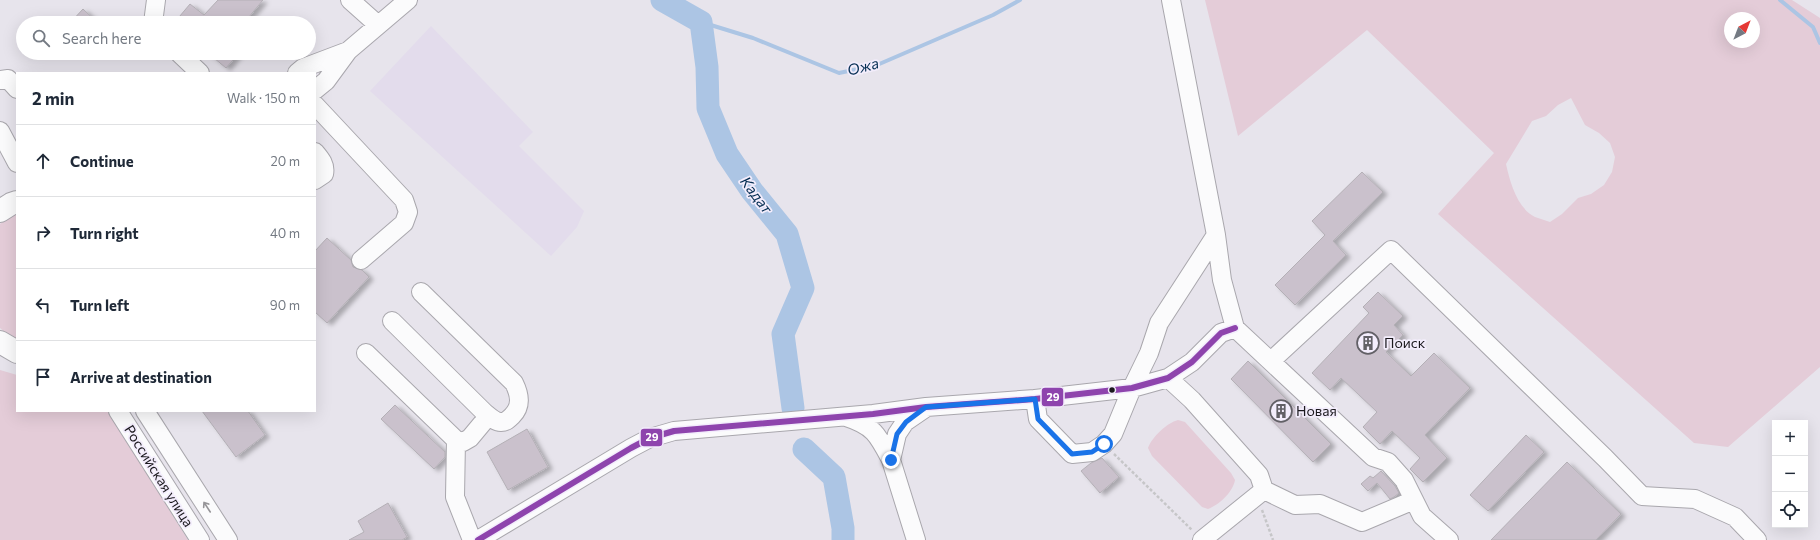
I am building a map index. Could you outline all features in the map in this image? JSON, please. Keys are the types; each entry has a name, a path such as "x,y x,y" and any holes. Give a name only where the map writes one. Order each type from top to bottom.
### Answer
{"street":[{"path":"154,16 156,0"},
{"path":"350,0 378,25"},
{"path":"316,89 326,81 348,51 408,0"},
{"path":"1171,0 1216,235 1222,280 1236,328 1373,457 1388,462 1404,480 1422,516 1449,540"},
{"path":"298,72 303,68 348,51"},
{"path":"186,60 199,72"},
{"path":"0,80 8,79 16,88"},
{"path":"316,106 404,200 408,212 404,223 360,260"},
{"path":"0,130 16,161"},
{"path":"316,153 322,160 325,169 324,174 316,179"},
{"path":"1035,399 1038,419 1072,454 1092,452 1104,444 1113,434 1132,388 1149,353 1159,323 1216,235"},
{"path":"1271,361 1391,250 1600,452 1642,496 1695,499 1735,517 1757,540"},
{"path":"392,321 484,412 502,422 512,417 519,403 518,391 514,383 421,292"},
{"path":"478,540 631,448 650,438 674,431 845,417 926,407 1035,399 1132,388 1168,378 1192,362 1220,333 1236,328"},
{"path":"366,353 456,440 463,442 470,438 485,420 484,412"},
{"path":"1168,378 1192,400 1259,475 1260,493"},
{"path":"891,460 897,434 906,422 926,407"},
{"name":"Российская улица","path":"119,412 200,540"},
{"path":"153,415 228,540"},
{"path":"845,417 860,422 878,435 891,460 916,540"},
{"path":"456,440 455,497 472,540"},
{"path":"1260,493 1295,505 1320,504 1362,522 1414,500"},
{"path":"1202,540 1260,493"}],"path":[{"path":"1104,444 1202,540"},
{"path":"1260,493 1273,540"}],"shaded area":[{"path":"1205,0 1792,0 1820,18 1820,367 1728,447 1694,443 1438,214 1494,153 1367,30 1238,136","holes":["1571,98 1585,125 1599,133 1610,143 1615,157 1612,172 1604,185 1591,194 1578,198 1562,214 1550,222 1535,217 1523,207 1515,194 1506,164 1532,121 1546,116 1558,105"]},
{"path":"431,26 533,132 519,146 584,211 577,227 551,256 370,91"},
{"path":"16,213 16,339 10,337 0,328 0,224 7,217"},
{"path":"0,370 16,375 16,412 109,412 188,540 0,540"},
{"path":"1178,420 1185,422 1231,473 1235,480 1234,485 1225,498 1208,509 1202,507 1152,456 1148,448 1160,431 1169,424"}],"building":[{"path":"218,0 263,0 250,16 180,16 190,4 204,15"},
{"path":"83,9 90,16 76,16"},
{"path":"216,60 233,60 226,68"},
{"path":"1362,172 1383,192 1333,241 1346,255 1295,305 1275,285 1325,235 1312,221"},
{"path":"327,238 351,260 353,267 362,270 369,277 327,323 316,313 316,250"},
{"path":"1378,292 1403,316 1394,325 1403,335 1386,352 1411,376 1434,353 1470,388 1425,435 1447,458 1423,482 1410,469 1420,458 1392,431 1380,444 1363,427 1377,412 1341,378 1330,390 1312,373 1369,313 1363,307"},
{"name":"Новая","path":"1248,361 1331,444 1313,462 1231,379"},
{"path":"395,405 445,452 445,457 434,469 381,419"},
{"path":"203,412 249,412 265,435 236,457"},
{"path":"527,429 548,467 508,490 487,452"},
{"path":"1526,435 1544,452 1488,511 1470,495"},
{"path":"1102,458 1119,477 1100,493 1081,471 1091,463"},
{"path":"1567,462 1621,514 1596,540 1491,540"},
{"path":"1381,471 1395,486 1399,493 1390,499 1377,483 1368,491 1361,484 1370,476 1373,478"},
{"path":"388,503 407,537 402,540 349,540 364,532 358,521"}],"waterway":[{"name":"Кадат","path":"662,0 701,22 707,67 708,108 727,154 752,191 787,234 803,288 783,334 793,408"},
{"name":"Ожа","path":"701,22 753,38 839,73 877,65 993,15 1020,0"},
{"name":"Ожа","path":"1780,0 1813,27 1820,43"},
{"name":"Кадат","path":"804,449 834,477 843,528 843,540"}],"transit line":[{"name":"29","path":"478,540 631,448 650,438 674,431 873,414 926,407 1035,399 1132,388 1168,378 1192,362 1221,333 1235,328"}],"place":[{"name":"Поиск","path":"1368,343"},
{"name":"Новая","path":"1281,411"}],"route":[{"path":"891,460 897,434 906,422 926,407 1035,399 1038,419 1072,454 1092,452 1104,444"}]}
